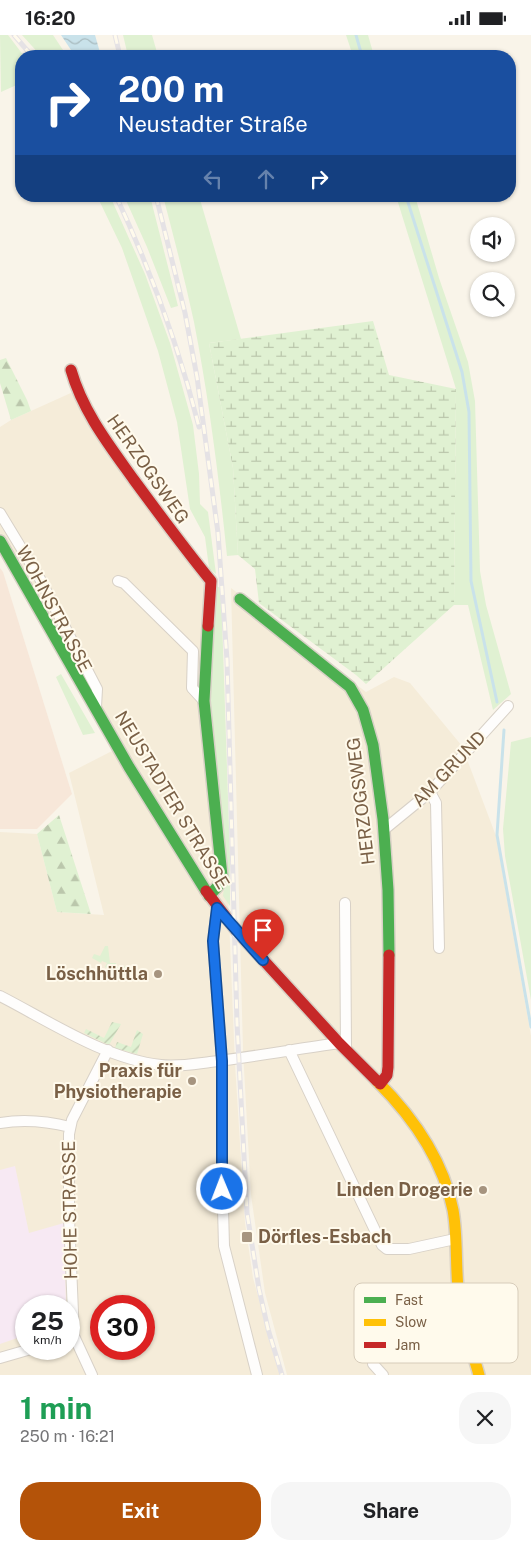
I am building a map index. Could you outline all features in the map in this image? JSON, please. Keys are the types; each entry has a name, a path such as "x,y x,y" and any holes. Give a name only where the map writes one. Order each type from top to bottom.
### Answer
{"street":[{"name":"HERZOGSWEG","path":"71,370 85,409 95,426 180,544 210,581 204,701"},
{"name":"WOHNSTRASSE","path":"0,513 40,579 98,689 96,708"},
{"name":"NEUSTADTER STRASSE","path":"0,541 143,792 217,908 342,1046 380,1084 418,1129 430,1147 445,1183 453,1211 458,1283"},
{"path":"118,581 124,583 192,651 192,688 204,701 222,871 218,886 209,896"},
{"name":"HERZOGSWEG","path":"240,599 350,687 360,702 369,722 386,828 390,958 388,1067 387,1075 380,1084"},
{"name":"AM GRUND","path":"386,828 430,792 508,706"},
{"path":"430,792 436,803 439,948"},
{"path":"0,996 108,1051 138,1061 160,1065 176,1066 289,1050 342,1046 345,903"},
{"path":"217,908 213,941 222,1061 224,1246 257,1375"},
{"path":"289,1050 382,1245 386,1249 409,1249 455,1239"},
{"name":"HOHE STRASSE","path":"70,1295 70,1127 108,1051"},
{"path":"0,1123 31,1120 46,1121 70,1127"},
{"name":"HOHE STRASSE","path":"80,1353 92,1375"},
{"path":"0,1358 15,1354"},
{"path":"373,1364 383,1375"}],"shaded area":[{"path":"73,392 215,579 235,1064 245,1223 253,1278 280,1375 0,1375 0,832 37,834 57,912 104,915 69,773 112,751 0,534 0,427 11,420"},
{"path":"0,568 3,572 72,794 37,829 0,829"},
{"path":"231,588 366,692 394,677 410,683 462,746 496,836 531,1036 531,1375 287,1375 265,1293 251,1195 243,1051"},
{"path":"15,1166 29,1233 64,1223 66,1295 15,1295 15,1339 0,1344 0,1170"}],"green space":[{"path":"0,35 8,35 19,50 15,50 15,86 1,92"},
{"path":"22,35 53,35 63,50 36,50"},
{"path":"123,35 152,35 156,50 127,50"},
{"path":"346,35 368,35 372,50 351,50"},
{"path":"100,202 113,202 145,274 170,343 193,425 199,474 200,504 208,512 216,574 209,568 205,537 190,509 177,422 158,351 122,248"},
{"path":"127,202 152,202 178,306 171,308"},
{"path":"165,202 201,202 241,339 209,343 233,468 238,555 227,556 213,439 194,322"},
{"path":"398,202 417,202 439,278 468,362 475,401 480,571 486,605 511,694 493,710 468,605 454,605 456,389"},
{"path":"373,321 389,375 456,389 454,605 366,684 259,603 255,569 238,555 233,468 209,343"},
{"path":"6,358 31,411 11,420 0,383 0,360"},
{"path":"213,585 221,588 230,906 223,896 226,872 208,702"},
{"path":"61,674 95,733 83,735 56,677"},
{"path":"531,737 531,1000 505,856 503,829 511,742"},
{"path":"59,815 91,914 57,912 37,834"},
{"path":"105,946 108,946 110,963 116,963 116,967 133,966 133,969 125,974 122,972 121,975 105,967 107,963 102,961 101,963 92,958 94,954 100,956"},
{"path":"112,1022 121,1024 109,1045 84,1033 86,1029 104,1038"},
{"path":"137,1030 143,1034 137,1054 115,1048 117,1042 131,1047"}],"water":[{"path":"61,35 95,35 99,50 71,50"}],"waterway":[{"path":"356,35 360,50"},
{"path":"408,202 462,372 469,412 471,581 497,702"},
{"path":"504,730 497,835 531,1027"}],"railway":[{"path":"14,35 27,50"},
{"path":"115,35 119,50"},
{"path":"119,202 141,252 163,310 183,368 199,427"},
{"path":"157,202 185,313 197,377 218,533 227,660 237,1023 247,1213 259,1289 268,1329 282,1375"}],"traffic: fast":[{"path":"0,541 129,767 206,891"},
{"path":"240,599 350,687 363,710 373,745 383,819 388,890 389,955"},
{"path":"208,626 204,701 222,876 218,886 209,896"}],"traffic: slow":[{"path":"377,1081 414,1124 425,1140 442,1173 455,1221 458,1283"},
{"path":"476,1363 479,1375"}],"traffic: jam":[{"path":"71,370 82,400 106,441 211,581 208,626"},
{"path":"206,891 236,930 339,1043 377,1081"},
{"path":"380,1084 387,1075 388,1067 389,955"}],"place":[{"name":"Löschhüttla","path":"158,974"},
{"name":"Praxis für Physiotherapie","path":"192,1081"},
{"name":"Linden Drogerie","path":"483,1190"},
{"name":"Dörfles-Esbach","path":"247,1237"}],"route":[{"path":"222,1189 222,1061 213,941 217,908 263,960"}]}
